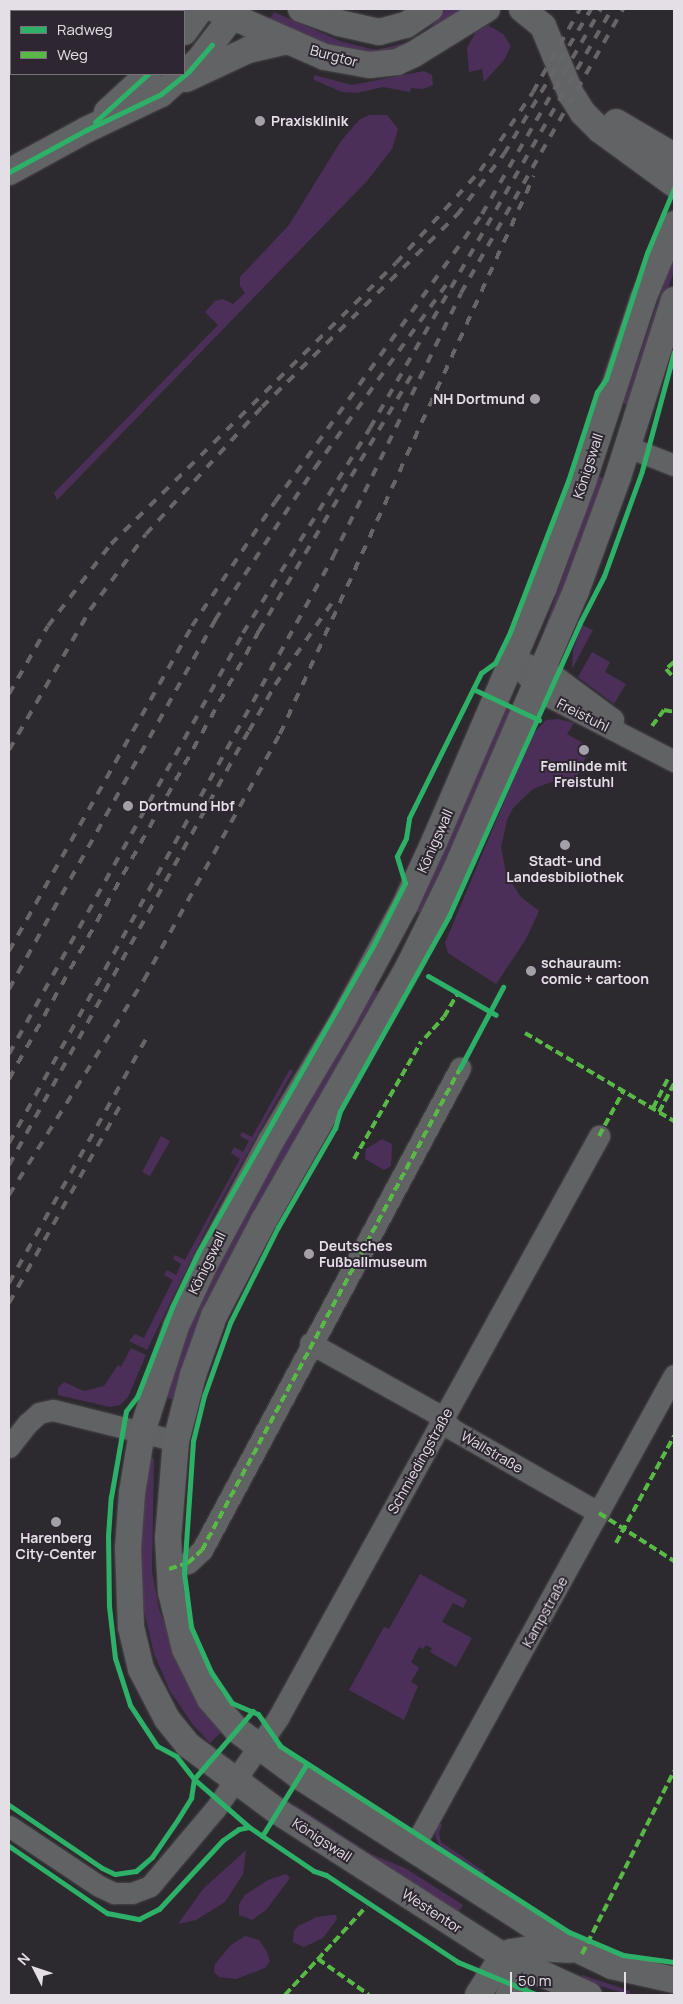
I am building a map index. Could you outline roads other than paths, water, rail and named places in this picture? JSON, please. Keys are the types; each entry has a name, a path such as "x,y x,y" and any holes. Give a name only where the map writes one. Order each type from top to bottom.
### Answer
{"main road":[{"path":"185,31 201,9"},
{"path":"310,11 353,28 379,32 406,25 430,9"},
{"name":"Burgtor","path":"229,12 286,41 325,57 357,64 397,62 437,42 487,9"},
{"path":"522,9 543,26 571,94 583,113 600,130 674,184"},
{"path":"551,9 580,85 590,99 627,130 674,156"},
{"path":"185,74 199,60 229,12"},
{"path":"9,172 86,130 149,101 176,83 248,50 286,41"},
{"path":"176,83 184,75"},
{"path":"86,130 135,79"},
{"name":"Königswall","path":"361,1865 235,1782 197,1753 177,1732 149,1688 137,1656 131,1627 128,1550 132,1492 142,1432 162,1363 206,1262 405,905 514,660 572,515 643,299 674,224"},
{"path":"672,313 590,555 539,678 413,958 268,1212 214,1316 193,1375 176,1440 168,1529 169,1569 180,1633 196,1676 220,1712 258,1748 521,1918 574,1949 612,1966 674,1980"},
{"path":"606,410 628,447"},
{"name":"Westentor","path":"361,1865 577,1991"},
{"path":"509,1995 518,1957 521,1918"},
{"path":"478,1995 518,1957 574,1949"}],"street":[{"path":"628,447 674,465"},
{"name":"Freistuhl","path":"514,660 539,678 615,720 641,744 674,761"},
{"path":"169,1569 188,1563 202,1550 286,1396 310,1343 460,1068"},
{"name":"Schmiedingstraße","path":"9,1826 98,1886 114,1893 132,1893 150,1886 235,1782 258,1748 443,1420 599,1136"},
{"name":"Wallstraße","path":"310,1343 443,1420 452,1429 599,1513"},
{"name":"Kampstraße","path":"413,1848 674,1375"},
{"path":"9,1447 39,1413 53,1410 176,1440"}],"railway":[{"path":"9,694 48,626 111,544 396,263 480,171 533,92 580,9"},
{"path":"9,750 90,610 146,534 262,407 457,215 504,154 591,9"},
{"path":"9,951 192,626 275,502 482,214 601,9"},
{"path":"9,1054 243,633 370,428 612,9"},
{"path":"9,1143 333,557 461,293 623,9"},
{"path":"9,1195 144,980 280,734 534,176"},
{"path":"9,989 215,620 315,468 448,282"},
{"path":"9,1079 259,631 416,368"},
{"path":"9,1165 275,685 336,597"},
{"path":"9,1283 148,1035"},
{"path":"9,1303 121,1104"}],"place":[{"name":"Praxisklinik","path":"260,121"},
{"name":"NH Dortmund","path":"535,399"},
{"name":"Femlinde mit Freistuhl","path":"584,750"},
{"name":"Dortmund Hbf","path":"128,806"},
{"name":"Stadt- und Landesbibliothek","path":"565,845"},
{"name":"schauraum: comic + cartoon","path":"531,971"},
{"name":"Deutsches Fußballmuseum","path":"309,1254"},
{"name":"Harenberg City-Center","path":"56,1522"}]}
